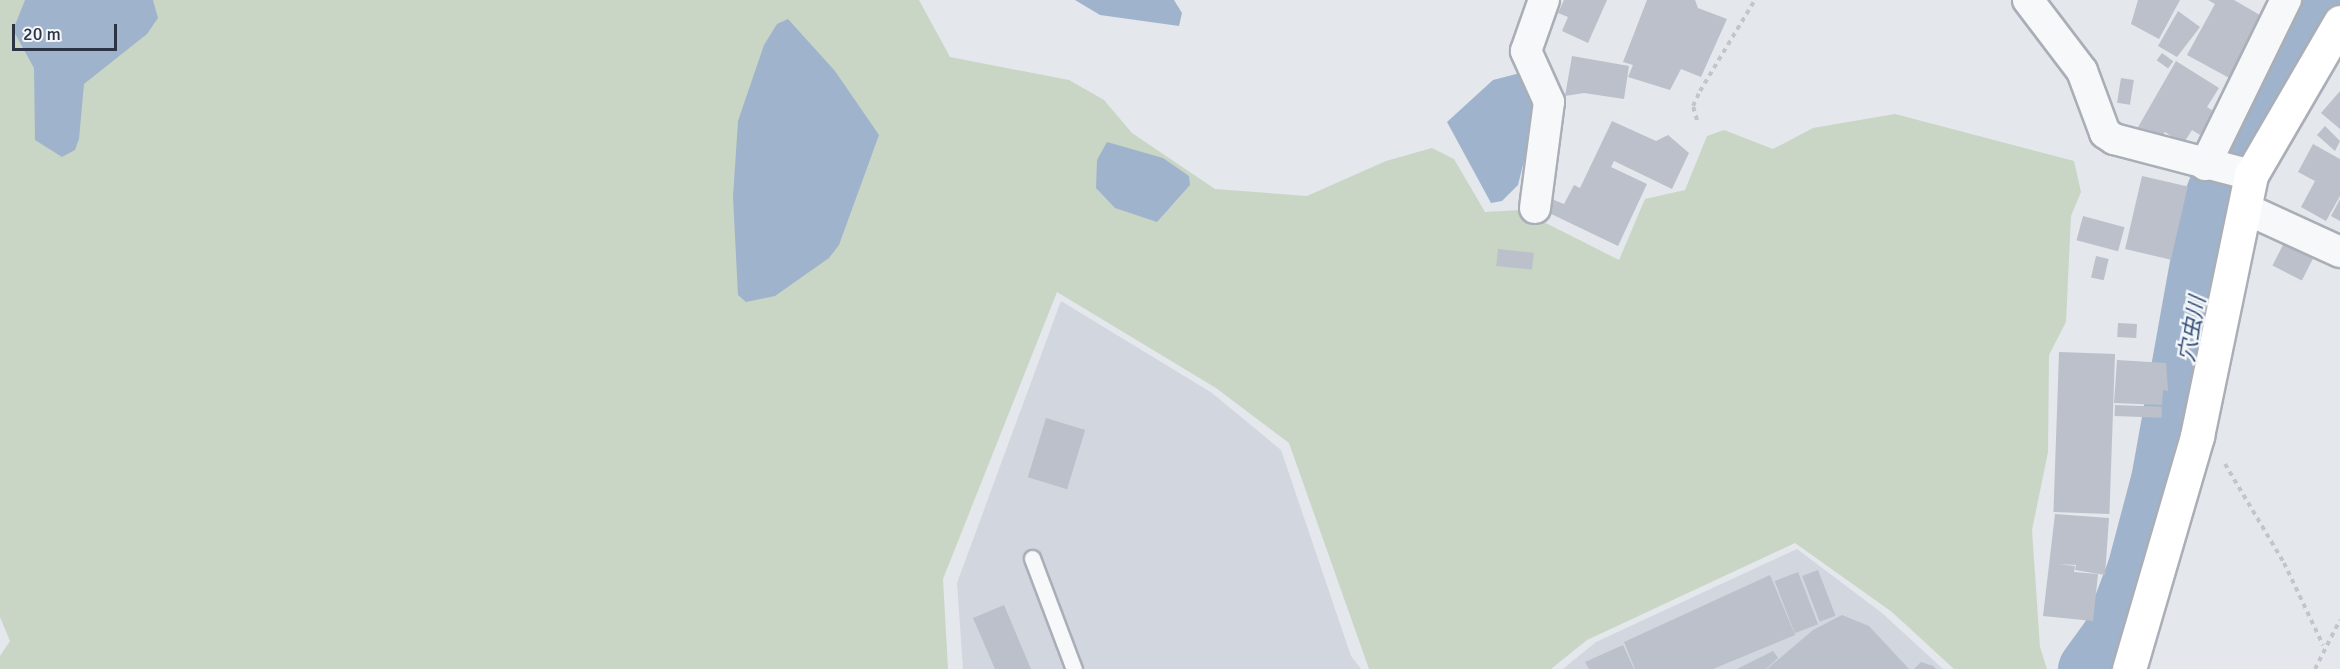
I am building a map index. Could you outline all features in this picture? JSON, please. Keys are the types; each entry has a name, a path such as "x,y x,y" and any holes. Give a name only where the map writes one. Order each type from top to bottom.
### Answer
{"street":[{"path":"1535,208 1549,102 1526,51 1544,0"},
{"path":"2028,0 2082,71 2105,133 2205,165 2251,175"},
{"path":"2205,165 2286,0"},
{"path":"2129,669 2201,418 2251,175 2340,22"},
{"path":"2244,208 2340,252"}],"lane":[{"path":"1032,558 1074,669"}],"path":[{"path":"1697,120 1693,106 1700,91 1755,0"},
{"path":"2201,418 2284,563 2323,645"},
{"path":"2315,669 2323,645 2340,620"}],"shaded area":[{"path":"1061,301 1212,393 1281,450 1351,656 1361,669 963,669 957,583"},
{"path":"1797,549 1882,613 1943,669 1563,669 1596,642"}],"green space":[{"path":"0,0 919,0 950,57 1069,80 1104,100 1132,133 1215,189 1307,196 1386,161 1432,148 1454,159 1485,212 1520,210 1619,260 1645,199 1685,190 1707,136 1724,130 1773,149 1813,128 1895,114 2074,161 2081,192 2071,216 2066,322 2049,355 2048,452 2032,530 2040,647 2047,669 1954,669 1892,612 1795,543 1587,640 1551,669 1369,669 1289,443 1216,388 1057,292 943,579 948,669 0,669 0,656 10,641 0,617"}],"water":[{"path":"25,0 153,0 158,18 147,34 84,84 79,139 75,150 62,157 35,140 34,68 13,30"},
{"path":"1075,0 1174,0 1182,13 1179,26 1100,15"},
{"path":"788,19 835,71 879,135 839,245 829,258 775,296 746,302 738,295 733,197 738,121 764,45 777,24"},
{"path":"1528,71 1537,109 1518,185 1502,201 1491,203 1447,122 1493,80"},
{"path":"1107,142 1163,158 1189,176 1190,185 1157,222 1115,208 1096,188 1097,160"}],"building":[{"path":"1564,0 1607,0 1588,43 1562,31 1568,17 1558,13"},
{"path":"1647,0 1695,0 1698,8 1727,19 1701,77 1681,69 1670,90 1628,77 1633,65 1623,62"},
{"path":"2138,0 2180,0 2159,39 2131,24"},
{"path":"2208,0 2234,0 2265,18 2231,79 2187,55 2215,4"},
{"path":"2178,11 2200,27 2177,57 2158,46"},
{"path":"2162,53 2173,61 2168,69 2157,60"},
{"path":"1572,56 1629,66 1624,99 1584,93 1565,96"},
{"path":"2176,61 2219,88 2207,107 2215,112 2200,135 2192,130 2183,144 2165,132 2161,137 2137,129"},
{"path":"2121,78 2134,80 2130,105 2117,103"},
{"path":"2340,91 2340,129 2321,113"},
{"path":"1612,121 1656,141 1668,135 1689,153 1672,189 1614,161 1611,167 1647,184 1618,246 1543,210 1549,198 1564,204 1574,185 1580,188"},
{"path":"2325,126 2340,141 2335,151 2317,135"},
{"path":"2313,144 2340,159 2340,196 2326,221 2301,207 2315,181 2298,172"},
{"path":"2142,176 2188,187 2171,260 2125,249"},
{"path":"2340,199 2340,221 2331,216"},
{"path":"2083,216 2125,227 2118,251 2077,240"},
{"path":"2287,237 2316,252 2302,280 2272,266"},
{"path":"1498,249 1534,253 1532,270 1496,266"},
{"path":"2096,256 2109,259 2104,280 2091,277"},
{"path":"2118,323 2137,324 2136,338 2117,337"},
{"path":"2059,352 2115,354 2109,514 2053,512"},
{"path":"2117,360 2166,363 2168,391 2163,390 2162,405 2114,403"},
{"path":"2115,405 2162,407 2162,418 2115,416"},
{"path":"1046,418 1085,430 1067,489 1028,477"},
{"path":"2055,514 2109,518 2105,575 2075,570 2076,565 2059,564 2075,566 2074,572 2098,574 2093,621 2043,616"},
{"path":"1818,570 1836,616 1820,622 1802,576"},
{"path":"1798,572 1818,624 1795,633 1775,581"},
{"path":"1770,575 1795,635 1713,669 1635,669 1624,642"},
{"path":"1004,605 1031,669 995,669 973,618"},
{"path":"1842,615 1869,626 1909,669 1767,669 1813,630"},
{"path":"1623,645 1634,669 1589,669 1585,662"},
{"path":"1773,651 1778,658 1766,669 1737,669"},
{"path":"1921,662 1933,666 1936,669 1914,669"}],"waterway":[{"name":"穴虫川","path":"2089,669 2113,636 2138,570 2162,480 2211,209 2236,145 2322,0"}]}
